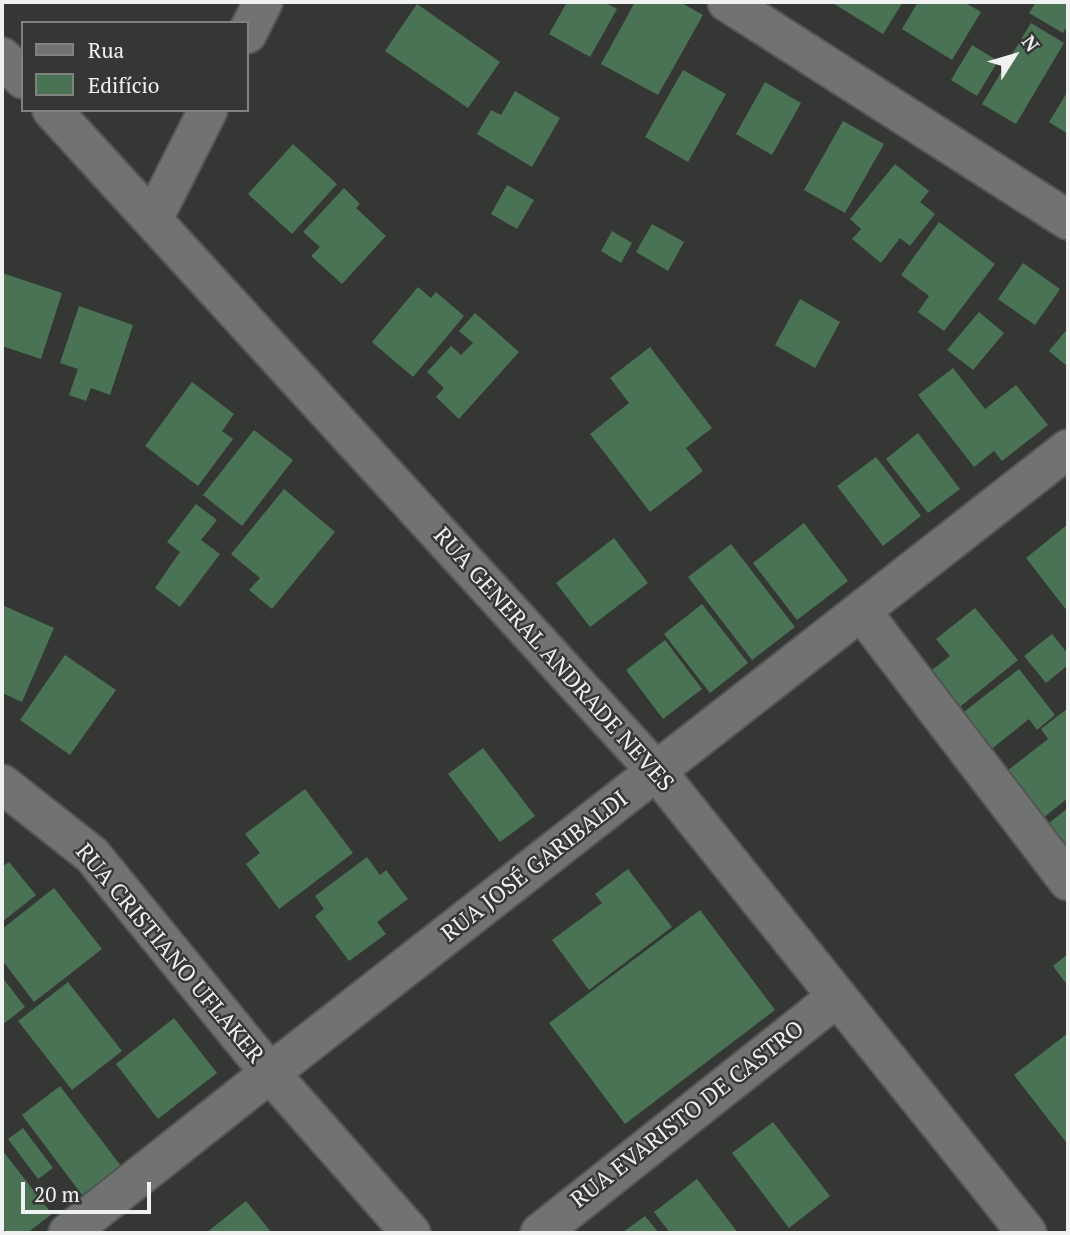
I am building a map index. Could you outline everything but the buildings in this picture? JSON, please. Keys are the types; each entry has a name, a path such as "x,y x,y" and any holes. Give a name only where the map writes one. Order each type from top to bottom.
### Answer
{"street":[{"path":"248,32 263,2"},
{"path":"727,2 1068,220"},
{"path":"2,57 21,77"},
{"name":"RUA GENERAL ANDRADE NEVES","path":"54,112 657,772 1027,1233"},
{"path":"153,219 207,112"},
{"name":"RUA JOSÉ GARIBALDI","path":"68,1233 1068,449"},
{"path":"862,612 1068,881"},
{"name":"RUA CRISTIANO UFLAKER","path":"2,784 92,855 270,1073"},
{"name":"RUA EVARISTO DE CASTRO","path":"540,1233 837,997"},
{"path":"270,1073 411,1233"}]}
